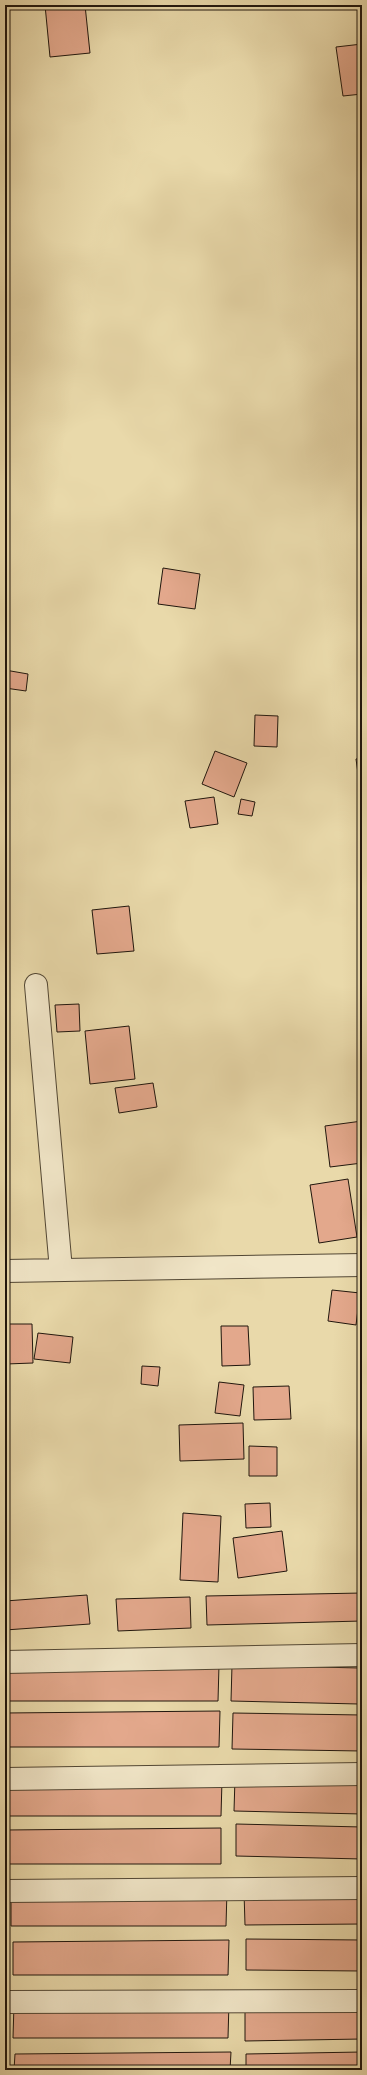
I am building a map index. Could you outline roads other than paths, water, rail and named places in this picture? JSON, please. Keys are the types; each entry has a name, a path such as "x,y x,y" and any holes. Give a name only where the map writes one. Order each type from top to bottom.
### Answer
{"street":[{"path":"36,985 61,1270"},
{"path":"5,1271 362,1265"},
{"path":"5,1662 362,1655"},
{"path":"5,1779 362,1774"},
{"path":"5,1891 362,1888"},
{"path":"5,2002 362,2001"}]}
